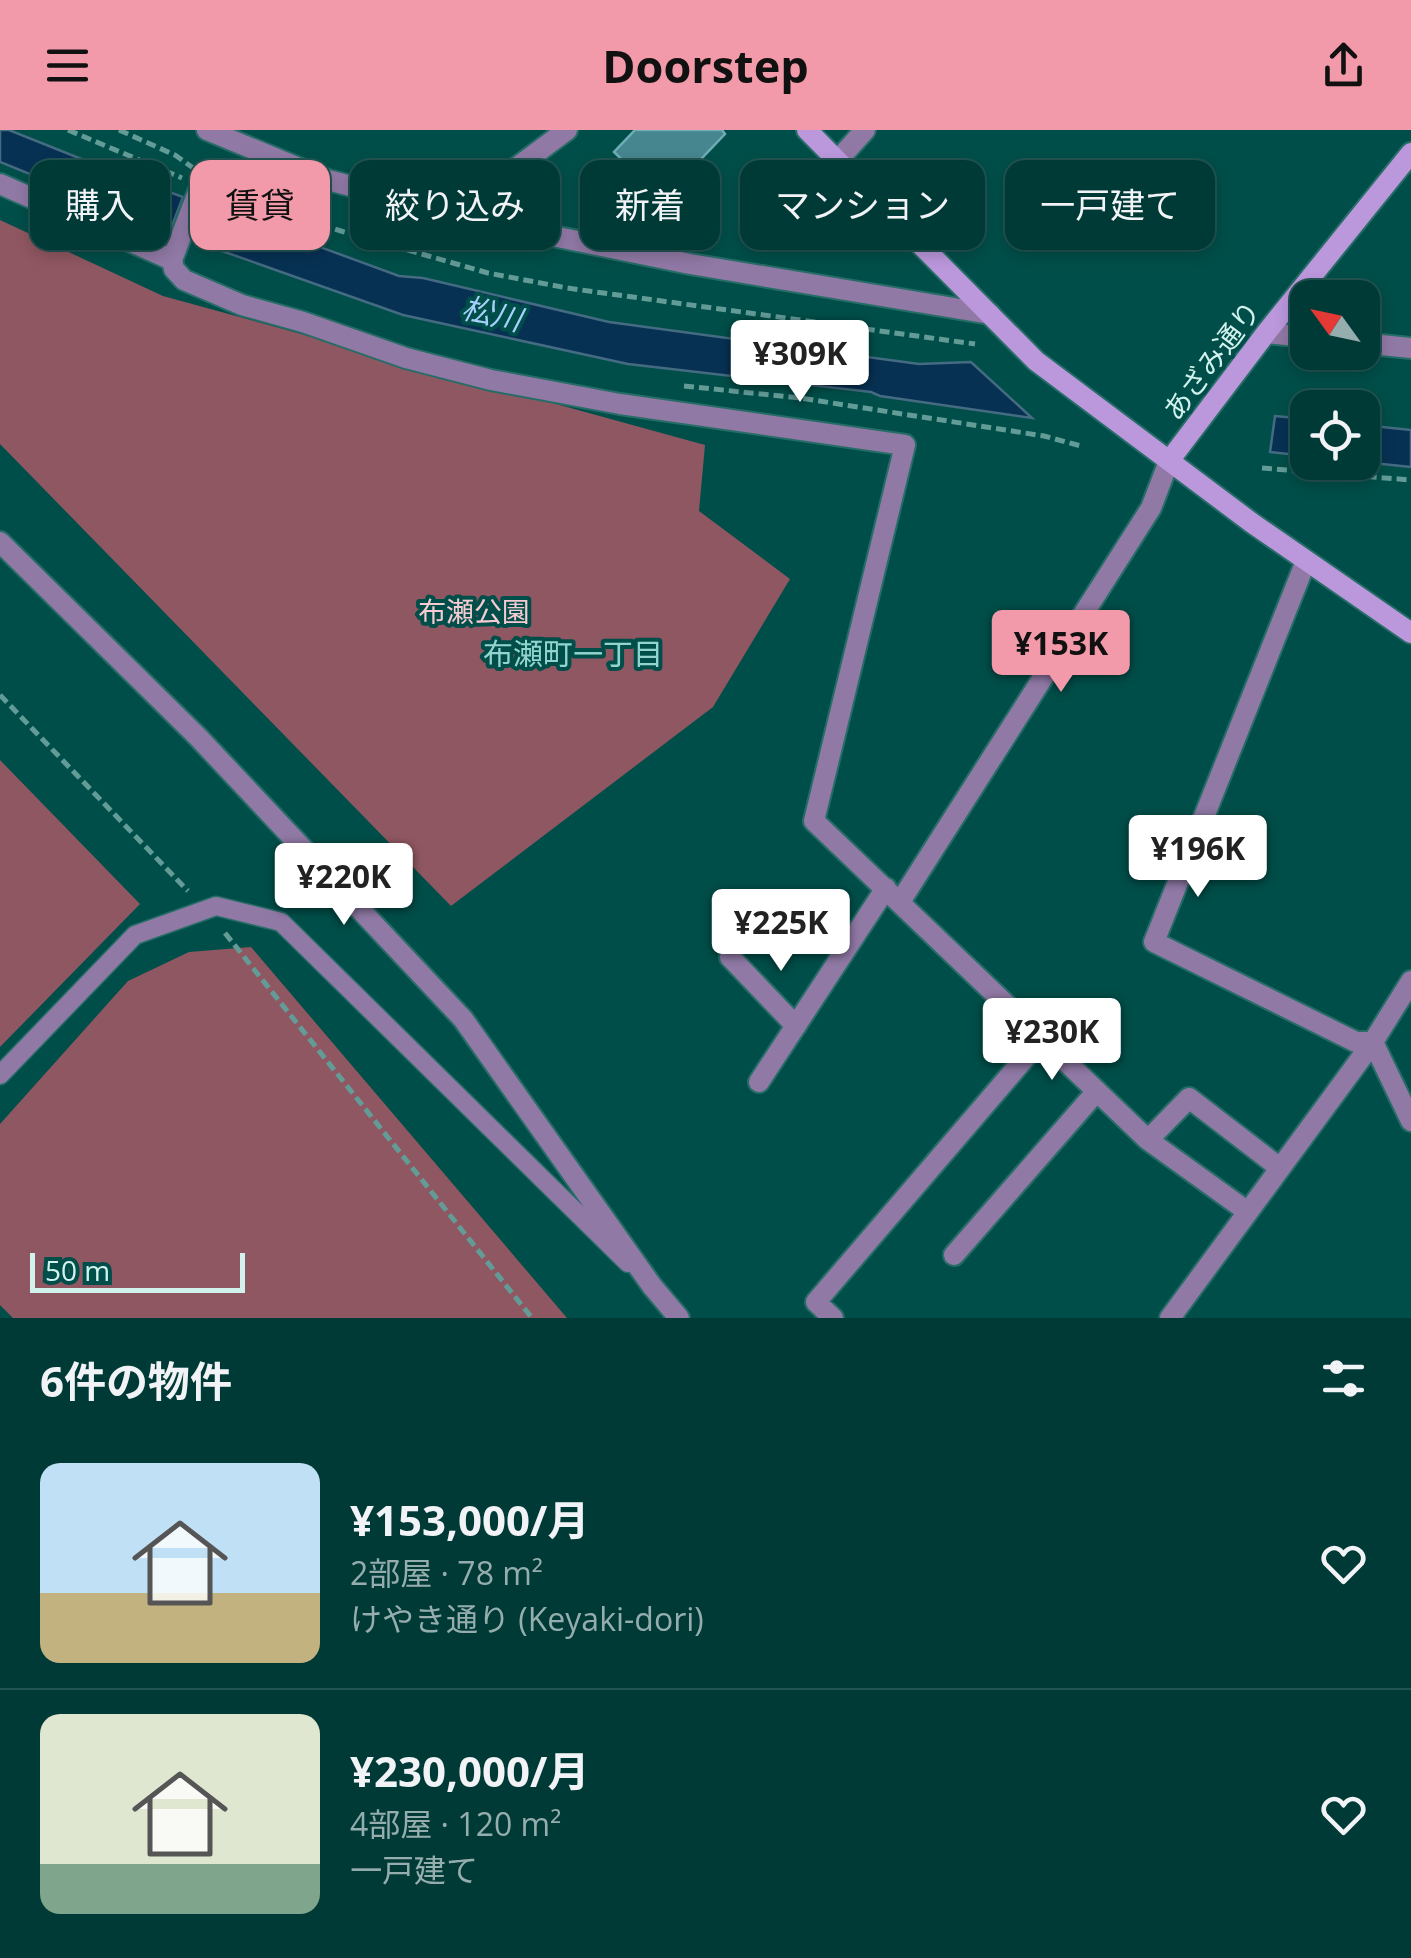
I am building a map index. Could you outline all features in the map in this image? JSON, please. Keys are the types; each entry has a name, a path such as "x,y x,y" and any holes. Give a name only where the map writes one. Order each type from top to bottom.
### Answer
{"street":[{"path":"527,160 568,130"},
{"path":"807,130 838,160 864,130"},
{"path":"213,131 328,180 350,185"},
{"name":"あざみ通り","path":"1169,461 1411,152"},
{"path":"0,184 172,260"},
{"path":"190,213 172,260 174,269 184,280 242,305 406,358 490,380 620,404 905,446 814,821 1148,1140 1248,1212"},
{"path":"560,237 690,264 990,314"},
{"path":"927,250 1036,361 1252,524 1411,633"},
{"path":"1266,333 1290,335"},
{"path":"1380,345 1411,348"},
{"path":"760,1082 796,1026 893,895 1151,508 1169,461"},
{"path":"0,542 198,737 463,1019 652,1286 679,1318"},
{"path":"1306,561 1154,942 1356,1042 1373,1042"},
{"path":"730,957 796,1026"},
{"path":"1170,1318 1373,1042 1411,981"},
{"path":"833,1318 816,1302 1042,1038"},
{"path":"1373,1042 1411,1121"},
{"path":"954,1255 1097,1091"},
{"path":"1148,1140 1188,1098 1280,1168"}],"lane":[{"path":"0,1075 134,935 216,906 280,922 652,1286"}],"path":[{"path":"68,130 190,185"},
{"path":"119,130 190,166"},
{"path":"330,228 488,273 567,288 975,344"},
{"path":"685,386 800,398 1044,436 1081,446"},
{"path":"1262,468 1411,480"},
{"path":"0,694 205,908 532,1318"}],"green space":[{"name":"布瀬公園","path":"0,220 30,234 30,250 64,250 163,296 705,445 699,511 790,579 713,707 451,906 0,444"},
{"path":"0,760 140,904 0,1047"},
{"path":"251,947 567,1318 13,1318 0,1305 0,1124 128,981 189,952"}],"water":[{"path":"0,130 9,130 84,160 30,160 30,174 0,162"},
{"path":"170,192 183,197 170,231"},
{"name":"松川","path":"219,250 328,250 399,276 423,278 609,322 919,364 971,362 1032,418 871,392 628,364 403,315"},
{"path":"1275,416 1290,417 1290,454 1270,452"},
{"path":"1380,427 1411,430 1411,467 1380,464"}],"building":[{"path":"635,130 722,130 725,134 700,160 622,160 614,152"}],"district":[{"name":"布瀬町一丁目","path":"573,653"}]}
